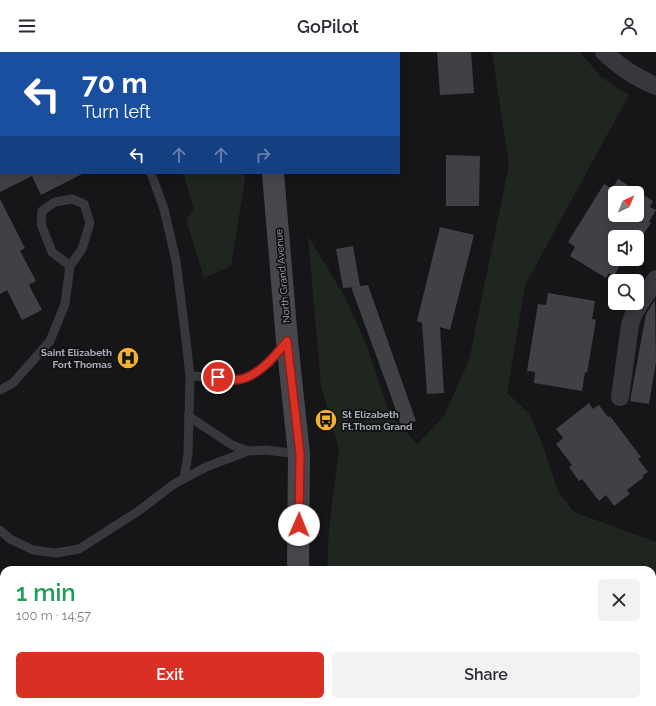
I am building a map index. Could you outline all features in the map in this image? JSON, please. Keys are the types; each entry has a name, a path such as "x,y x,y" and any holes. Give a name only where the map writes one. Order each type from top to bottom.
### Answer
{"main road":[{"name":"North Grand Avenue","path":"273,174 287,341 300,454 298,566"}],"street":[{"path":"604,52 617,64 638,78 656,86"},
{"path":"620,397 630,325 634,313 656,279"}],"lane":[{"path":"151,174 164,210 176,261 190,376 188,454 184,478"},
{"path":"0,390 13,383 50,341 65,304 70,266 82,249 90,223 84,204 72,199 55,202 42,211 41,224 52,252 70,266"},
{"path":"190,376 218,377 235,380 251,376 268,363 287,341"},
{"path":"188,416 232,445 248,451"},
{"path":"0,530 10,539 33,550 56,553 79,549 137,512 174,484 206,468 248,451 266,450 300,454"}],"shaded area":[{"path":"492,52 580,52 601,77 629,95 525,285 507,393 529,413 542,443 558,491 574,512 656,542 656,566 327,566 329,529 339,449 321,386 308,236 344,295 367,346 389,413 417,444 444,416 469,360 509,165"},
{"path":"183,174 244,174 245,179 231,266 204,278 186,219 194,209"}],"building":[{"path":"437,52 471,52 474,93 440,95"},
{"path":"446,155 480,156 479,206 446,206"},
{"path":"0,174 82,174 41,195 32,176 0,192"},
{"path":"618,179 629,186 614,186"},
{"path":"604,184 608,186 608,222 644,222 644,195 653,201 650,207 656,210 649,222 651,223 644,234 644,230 608,230 608,266 619,266 615,274 609,273 606,278 570,256 575,247 568,242"},
{"path":"0,199 25,248 20,251 36,281 29,285 42,310 22,320 7,290 0,294"},
{"path":"440,227 474,235 450,330 440,327 444,393 427,394 422,323 417,321"},
{"path":"353,246 360,286 368,285 416,421 401,426 351,287 343,288 336,249"},
{"path":"548,293 595,301 592,319 596,320 587,373 585,372 582,391 534,383 535,372 527,371 538,304 546,305"},
{"path":"655,300 656,362 649,404 630,401 646,314"},
{"path":"589,403 593,409 599,405 608,417 610,416 641,457 638,459 648,472 627,490 630,494 614,506 606,495 599,501 582,479 579,481 569,467 572,465 556,444 563,438 556,429"}],"place":[{"name":"Saint Elizabeth Fort Thomas","path":"128,358"},
{"name":"St Elizabeth Ft.Thom Grand","path":"326,420"}],"route":[{"path":"218,377 235,380 251,376 268,363 287,341 300,454 299,525"}]}
